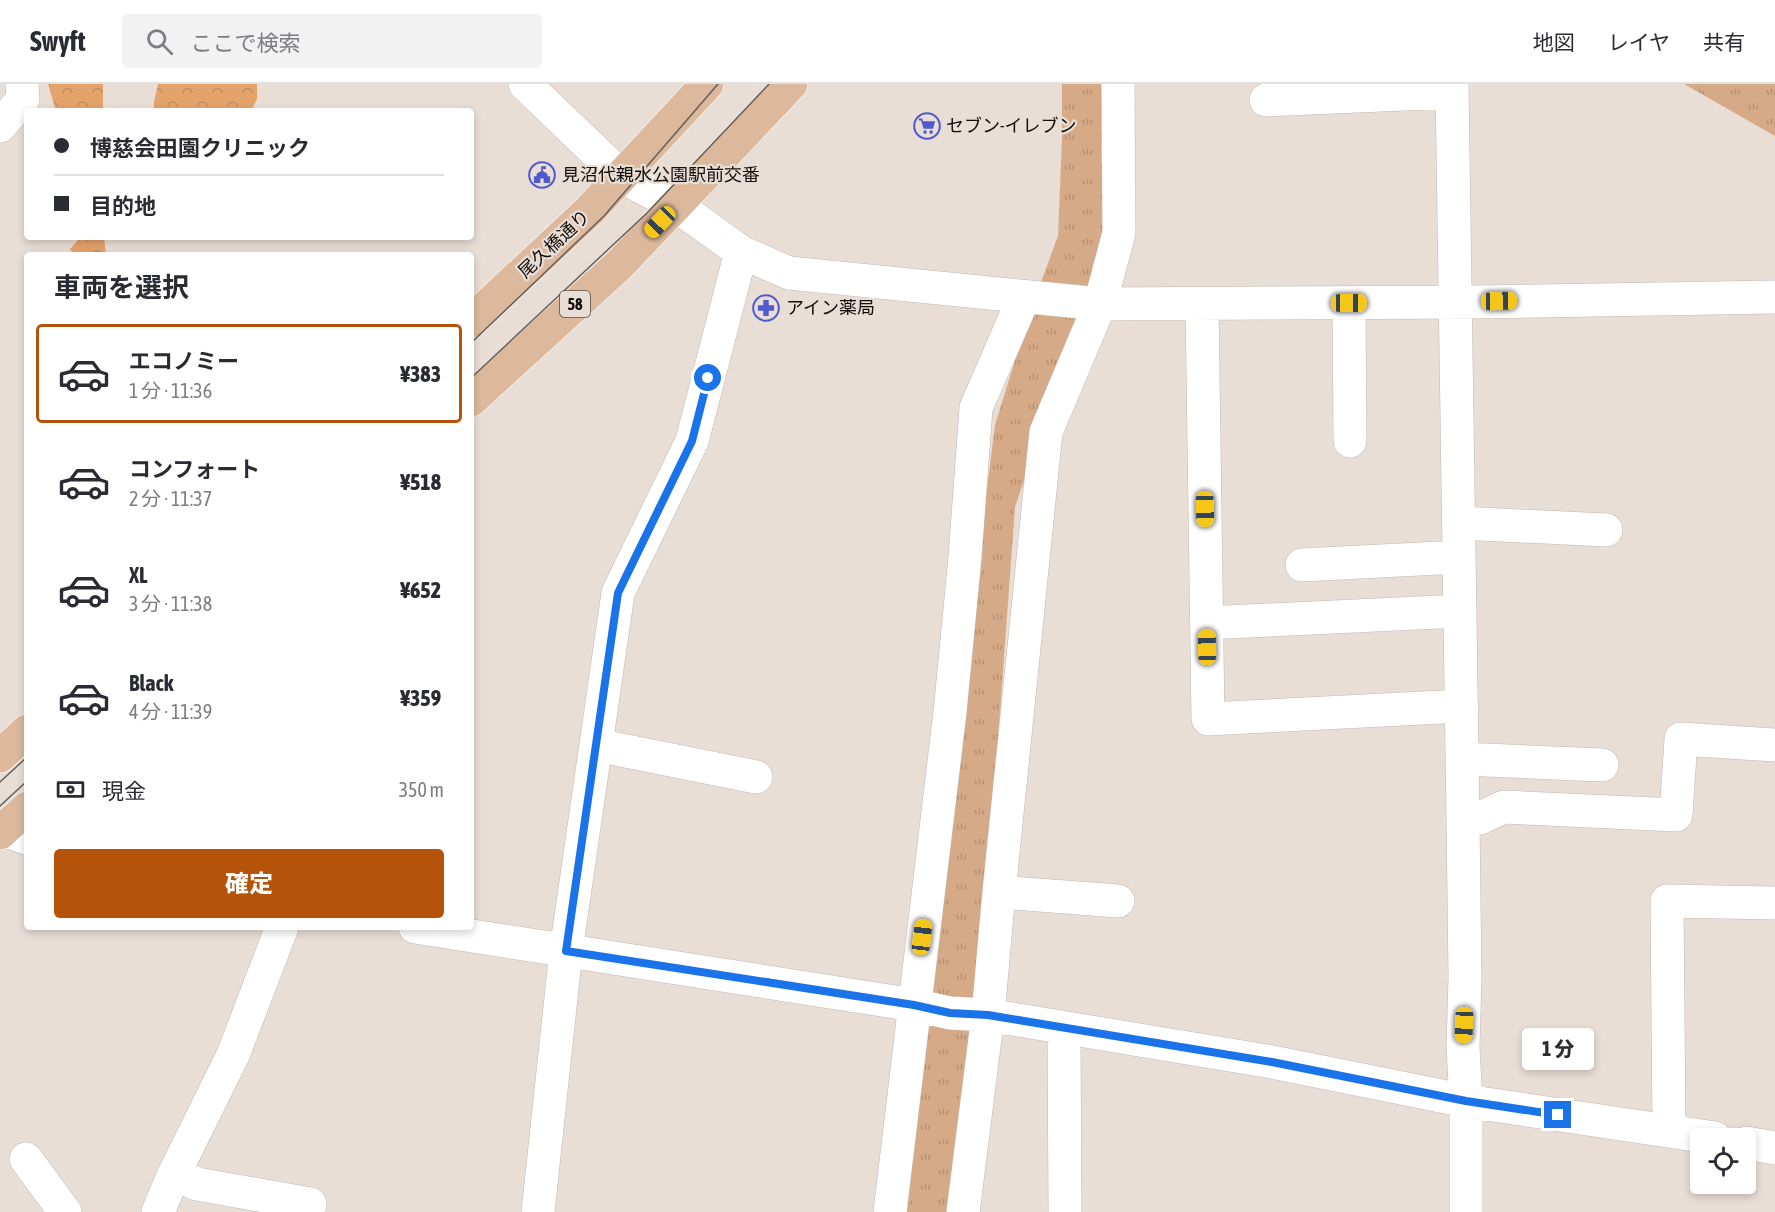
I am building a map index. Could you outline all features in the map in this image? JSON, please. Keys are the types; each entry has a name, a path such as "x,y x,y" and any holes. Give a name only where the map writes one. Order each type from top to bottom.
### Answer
{"main road":[{"name":"尾久橋通り","path":"474,318 589,211 707,84"},
{"name":"58","path":"474,397 620,264 791,84"},
{"path":"0,756 24,734"},
{"path":"7,832 24,812"}],"street":[{"path":"0,126 23,99 22,84"},
{"path":"525,84 622,177 677,206 741,252 789,273 1100,304 1775,297"},
{"path":"963,1212 988,1015 1046,432 1100,304 1119,233 1118,84"},
{"path":"1266,100 1452,88 1462,706 1466,1212"},
{"path":"538,1212 566,951 618,593 692,441 741,252"},
{"path":"890,1212 950,712 965,557 975,408 1024,297"},
{"path":"1349,303 1350,441"},
{"path":"1202,304 1208,719 1462,706"},
{"path":"1459,523 1606,530"},
{"path":"1302,565 1459,557"},
{"path":"1206,623 1460,611"},
{"path":"1463,819 1480,818 1504,807 1676,815 1681,727 1775,745"},
{"path":"596,745 756,777"},
{"path":"1462,759 1602,765"},
{"path":"999,892 1118,901"},
{"path":"1669,1131 1667,901 1775,903"},
{"path":"159,1212 174,1174 233,1055 281,930"},
{"path":"434,930 914,1005 950,1013 988,1015 1272,1062 1466,1101 1690,1134"},
{"path":"1064,1029 1065,1212"},
{"path":"1756,1145 1775,1148"},
{"path":"26,1159 65,1212"},
{"path":"174,1174 197,1184 310,1204"}],"green space":[{"path":"48,84 103,84 103,108 55,108"},
{"path":"158,84 257,84 257,99 252,108 154,108"},
{"path":"1062,84 1103,84 1101,152 1105,231 1101,258 1015,507 978,1013 951,1212 902,1212 926,1055 923,1001 995,425 1031,309 1058,236"},
{"path":"1684,84 1775,84 1775,136"},
{"path":"78,240 104,240 106,252 72,252 70,249"}],"tram line":[{"path":"474,340 604,216 718,84"},
{"path":"474,375 647,213 769,84"},
{"path":"0,782 24,760"},
{"path":"0,806 24,784"}],"place":[{"name":"セブン-イレブン","path":"927,126"},
{"name":"見沼代親水公園駅前交番","path":"542,175"},
{"name":"アイン薬局","path":"766,308"}],"route":[{"path":"708,378 692,441 618,593 566,951 914,1005 950,1013 988,1015 1272,1062 1466,1101 1558,1115"}]}
